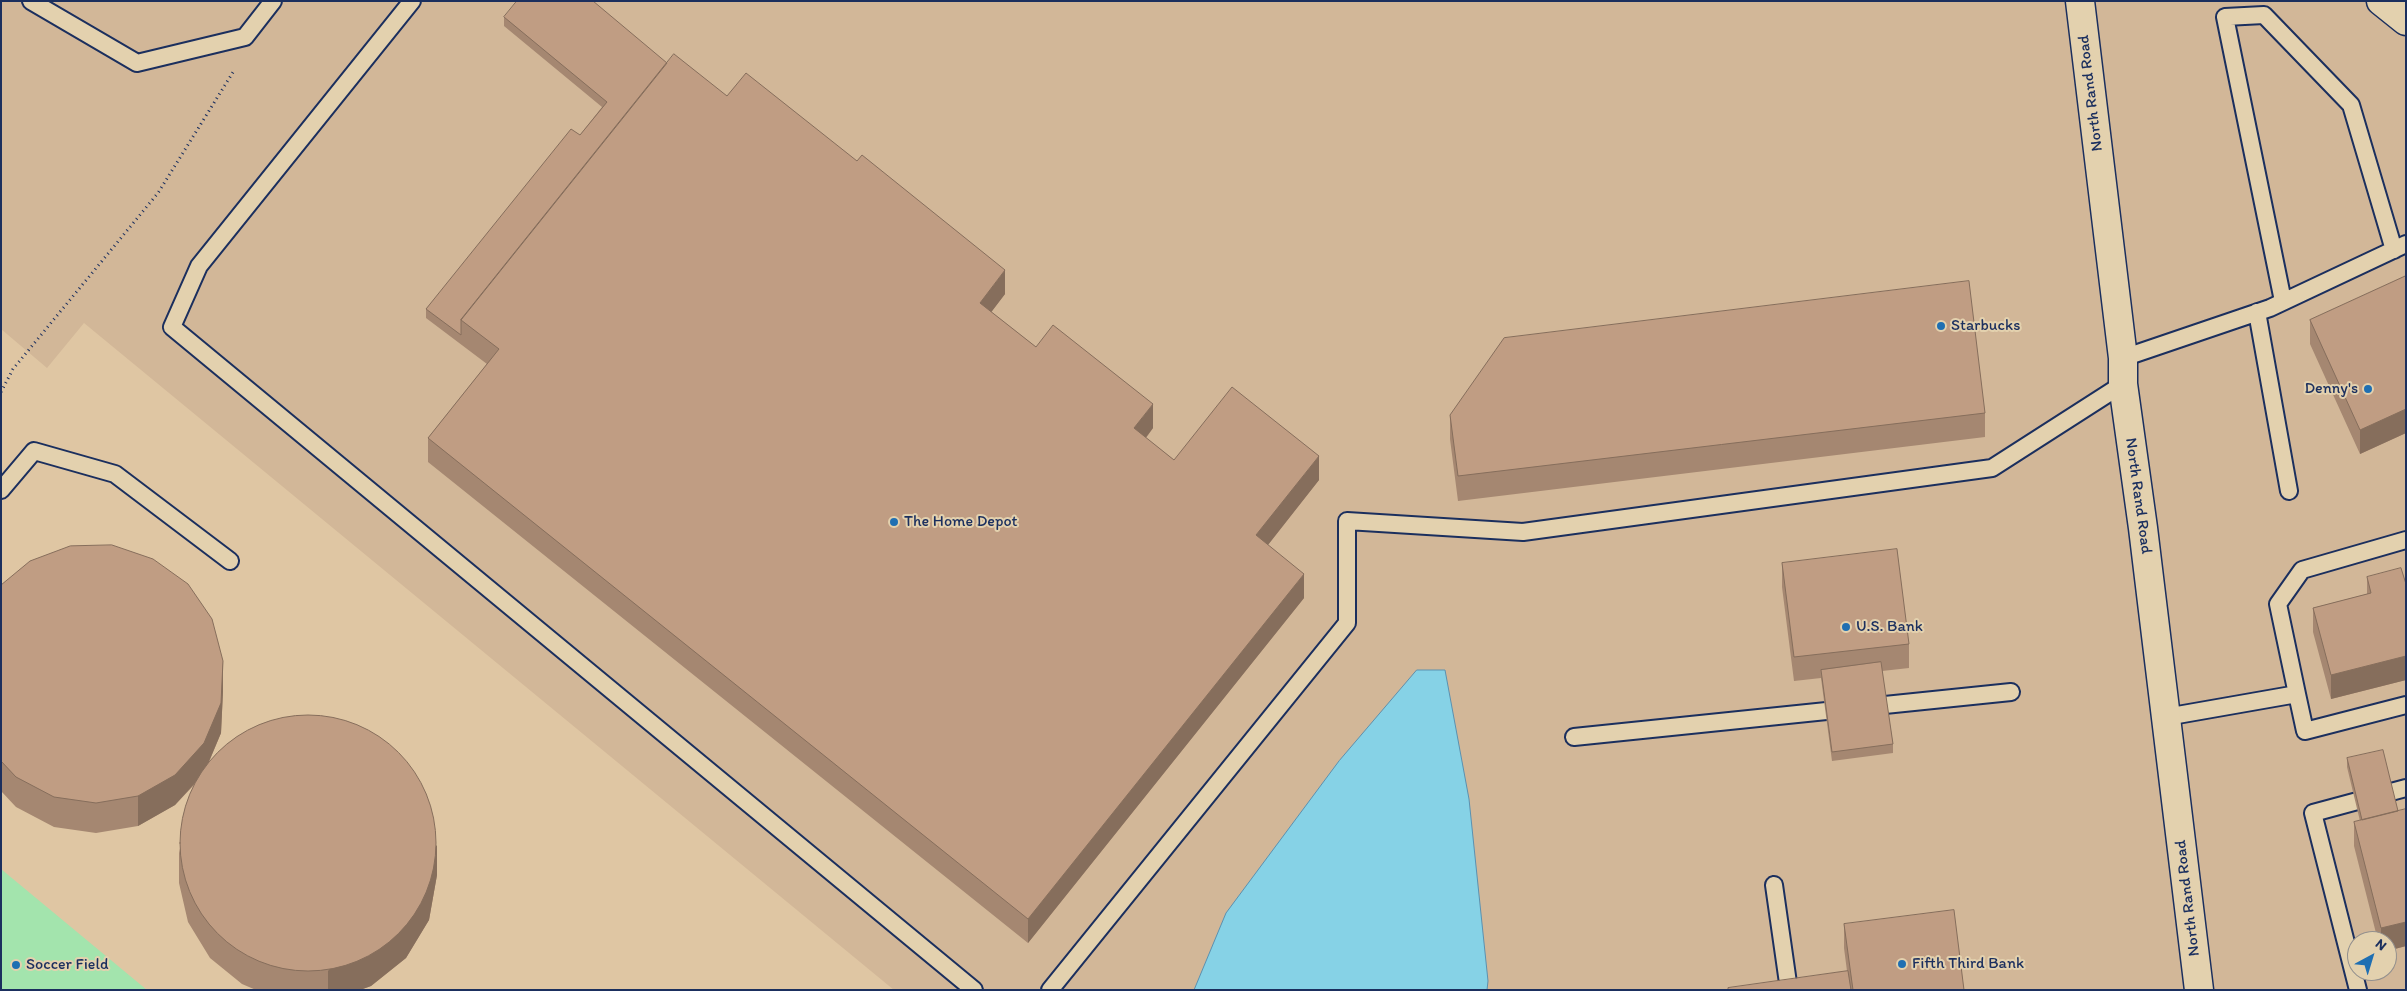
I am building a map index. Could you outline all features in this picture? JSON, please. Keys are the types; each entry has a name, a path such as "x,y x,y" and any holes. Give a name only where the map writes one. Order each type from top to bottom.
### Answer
{"main road":[{"name":"North Rand Road","path":"2080,1 2123,358 2123,384 2199,990"},
{"path":"2085,40 2095,1"},
{"path":"2381,1 2406,21"}],"lane":[{"path":"31,1 137,62 245,37 274,1"},
{"path":"412,1 199,266 172,327 974,990"},
{"path":"2123,358 2258,312 2283,301 2400,247 2351,105 2264,15 2225,18 2283,301"},
{"path":"2258,312 2289,491"},
{"path":"1050,990 1347,623 1347,521 1523,532 1992,468 2123,384"},
{"path":"1,490 34,451 115,474 230,561"},
{"path":"2406,540 2302,570 2278,604 2305,731 2406,705"},
{"path":"1574,737 2011,692"},
{"path":"2166,717 2297,694"},
{"path":"2358,990 2313,813 2406,788"},
{"path":"1774,885 1788,990"}],"path":[{"path":"1,392 13,370 158,193 240,63"}],"shaded area":[{"path":"1,1 2406,1 2406,990 894,990 84,323 47,368 1,329"}],"green space":[{"path":"1,869 147,990 1,990"}],"water":[{"path":"1417,670 1445,670 1469,799 1488,981 1487,990 1194,990 1226,913 1339,761"}],"building":[{"path":"517,1 593,1 667,63 461,320 461,335 426,309 571,129 580,135 607,102 504,17"},
{"name":"The Home Depot","path":"674,54 727,96 746,73 857,161 862,155 1005,270 980,303 1036,347 1053,325 1153,404 1134,428 1174,460 1232,387 1319,456 1256,535 1304,574 1028,919 428,438 499,349 461,320"},
{"name":"Denny's","path":"2406,276 2406,409 2360,430 2310,320"},
{"path":"1969,281 1985,413 1458,476 1450,415 1504,338"},
{"path":"112,545 153,559 188,584 212,619 223,661 221,703 204,743 175,775 138,796 96,803 54,797 16,777 1,761 1,585 30,561 70,546"},
{"name":"U.S. Bank","path":"1897,549 1909,644 1794,657 1782,563"},
{"path":"2401,568 2406,584 2406,656 2331,675 2313,608 2371,593 2367,577"},
{"path":"1881,662 1893,744 1832,752 1821,670"},
{"path":"308,715 345,720 368,730 399,752 421,783 431,806 436,843 431,880 421,903 399,934 368,956 345,966 308,971 271,966 248,956 217,934 195,903 185,880 180,843 185,806 195,783 217,752 248,730 271,720"},
{"path":"2383,750 2398,811 2362,820 2347,758"},
{"path":"2406,809 2406,922 2381,928 2354,822"},
{"name":"Fifth Third Bank","path":"1954,910 1964,990 1853,990 1844,924"},
{"path":"1848,971 1851,990 1728,990 1728,988"}],"place":[{"name":"Starbucks","path":"1941,326"},
{"name":"Denny's","path":"2368,389"},
{"name":"The Home Depot","path":"894,522"},
{"name":"U.S. Bank","path":"1846,627"},
{"name":"Fifth Third Bank","path":"1902,964"},
{"name":"Soccer Field","path":"16,965"}]}
